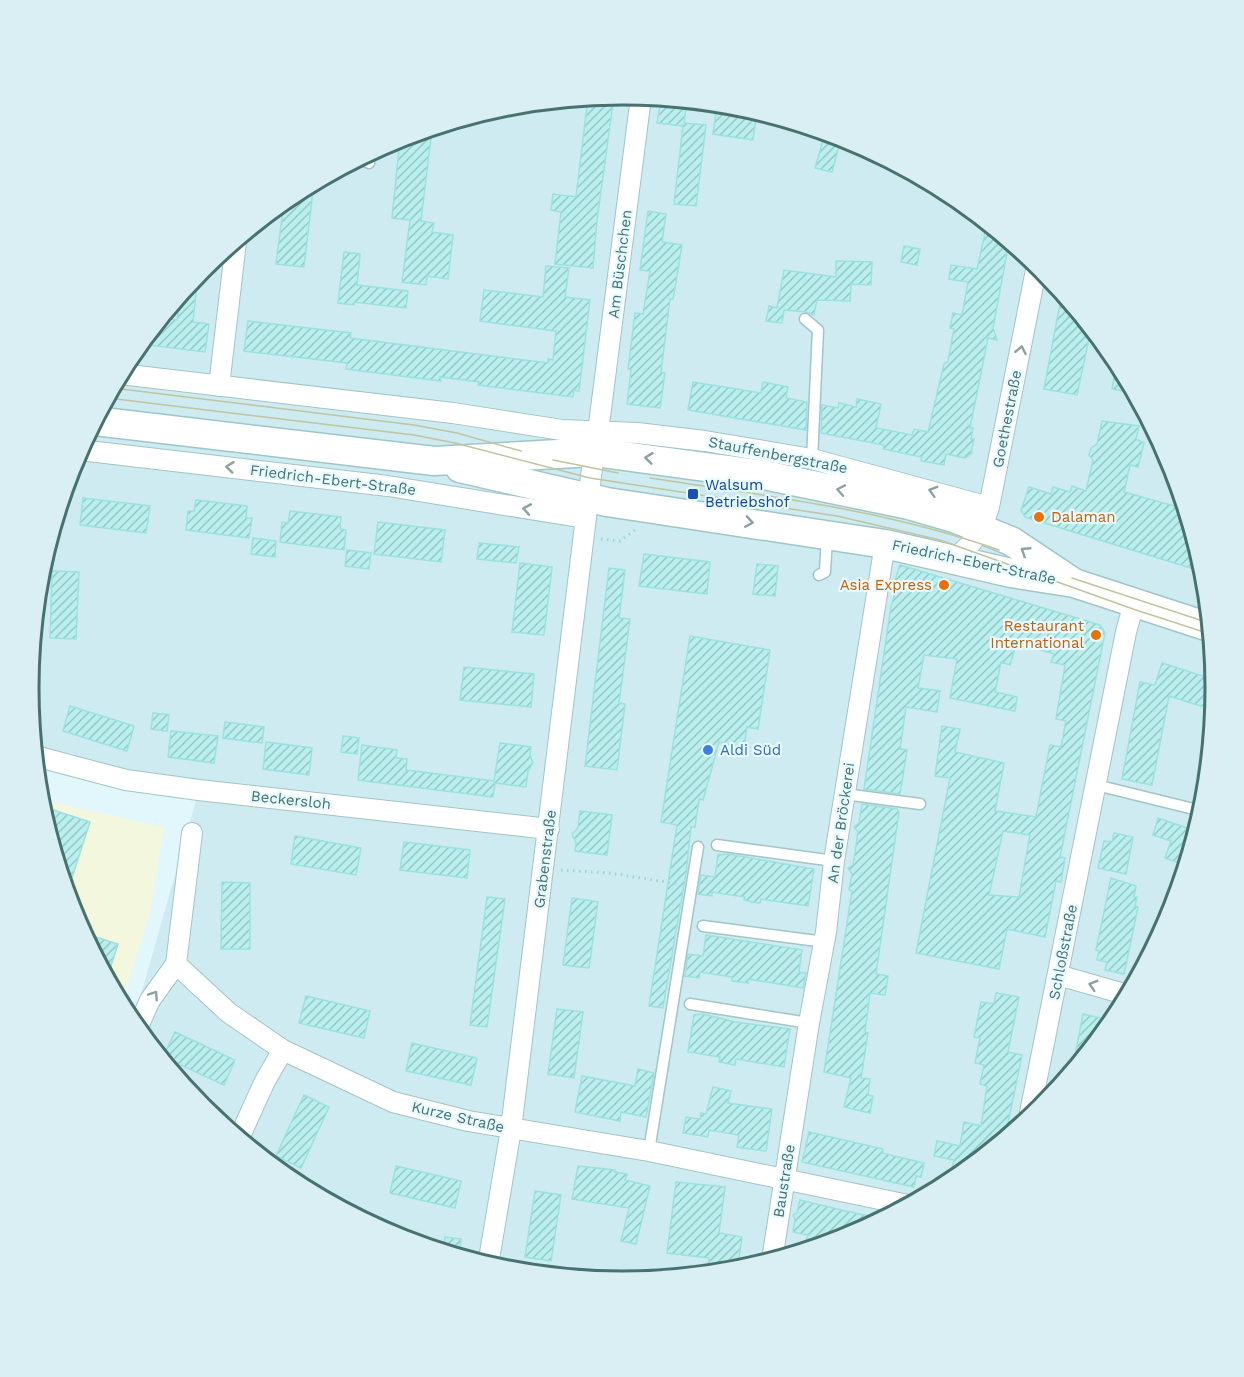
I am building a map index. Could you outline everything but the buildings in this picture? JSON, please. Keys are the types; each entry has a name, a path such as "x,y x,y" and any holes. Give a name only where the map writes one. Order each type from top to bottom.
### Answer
{"main road":[{"name":"Friedrich-Ebert-Straße","path":"104,422 434,461 586,508 827,534 885,544 1011,573 1074,583"},
{"name":"Friedrich-Ebert-Straße","path":"434,461 596,442 684,462 764,475 909,505 986,517 1011,542 1074,583"},
{"path":"1074,583 1201,625"}],"street":[{"name":"Am Büschchen","path":"596,442 639,106"},
{"path":"219,386 235,253"},
{"name":"Goethestraße","path":"952,560 968,549 986,517 1035,277"},
{"name":"Stauffenbergstraße","path":"131,375 453,413 562,430 596,442 705,441 812,459 986,517"},
{"name":"Grabenstraße","path":"490,1256 511,1129 586,508 596,442"},
{"name":"Friedrich-Ebert-Straße","path":"90,451 586,508"},
{"name":"An der Bröckerei","path":"797,1102 825,942 844,794 885,544"},
{"name":"Schloßstraße","path":"1032,1103 1126,632 1134,603"},
{"name":"Beckersloh","path":"43,758 126,780 549,829"},
{"path":"142,1019 150,1000 176,964 192,833"},
{"name":"Kurze Straße","path":"176,964 229,1013 283,1050 393,1102 511,1129 649,1151 896,1203"},
{"path":"1058,975 1119,992"},
{"path":"242,1131 265,1081 283,1050"},
{"name":"Baustraße","path":"773,1252 797,1102"}],"lane":[{"path":"805,319 818,330 812,459"},
{"path":"819,575 825,572 827,534"},
{"path":"1096,785 1192,809"},
{"path":"844,794 920,804"},
{"path":"717,845 834,861"},
{"path":"649,1151 698,847"},
{"path":"703,926 825,942"},
{"path":"690,1004 809,1023"}],"path":[{"path":"544,870 609,873 692,886"}],"shaded area":[{"path":"622,105 698,110 736,117 773,125 845,150 914,184 946,204 977,226 1034,276 1085,334 1107,365 1127,397 1161,465 1174,501 1194,575 1204,650 1205,689 1204,727 1194,802 1174,876 1161,912 1127,980 1107,1012 1085,1043 1034,1101 977,1151 946,1173 914,1193 845,1227 773,1252 736,1260 698,1267 622,1272 546,1267 471,1252 399,1227 330,1193 267,1151 238,1127 184,1073 136,1011 199,790 43,758 39,689 44,612 59,538 83,465 117,397 159,334 210,276 267,226 331,184 399,150 471,125 508,117 546,110"},
{"path":"50,801 164,827 150,914 125,992 83,912 70,876"}],"tram line":[{"path":"122,389 414,425 457,433 521,451"},
{"path":"116,399 414,435 455,443 590,478 837,516 940,540 1202,631"},
{"path":"553,460 618,473"},
{"path":"650,478 870,514 914,524 999,550"},
{"path":"1072,578 1201,620"}],"place":[{"name":"Walsum Betriebshof","path":"693,494"},
{"name":"Dalaman","path":"1039,517"},
{"name":"Asia Express","path":"944,585"},
{"name":"Restaurant International","path":"1096,635"},
{"name":"Aldi Süd","path":"708,750"}]}
